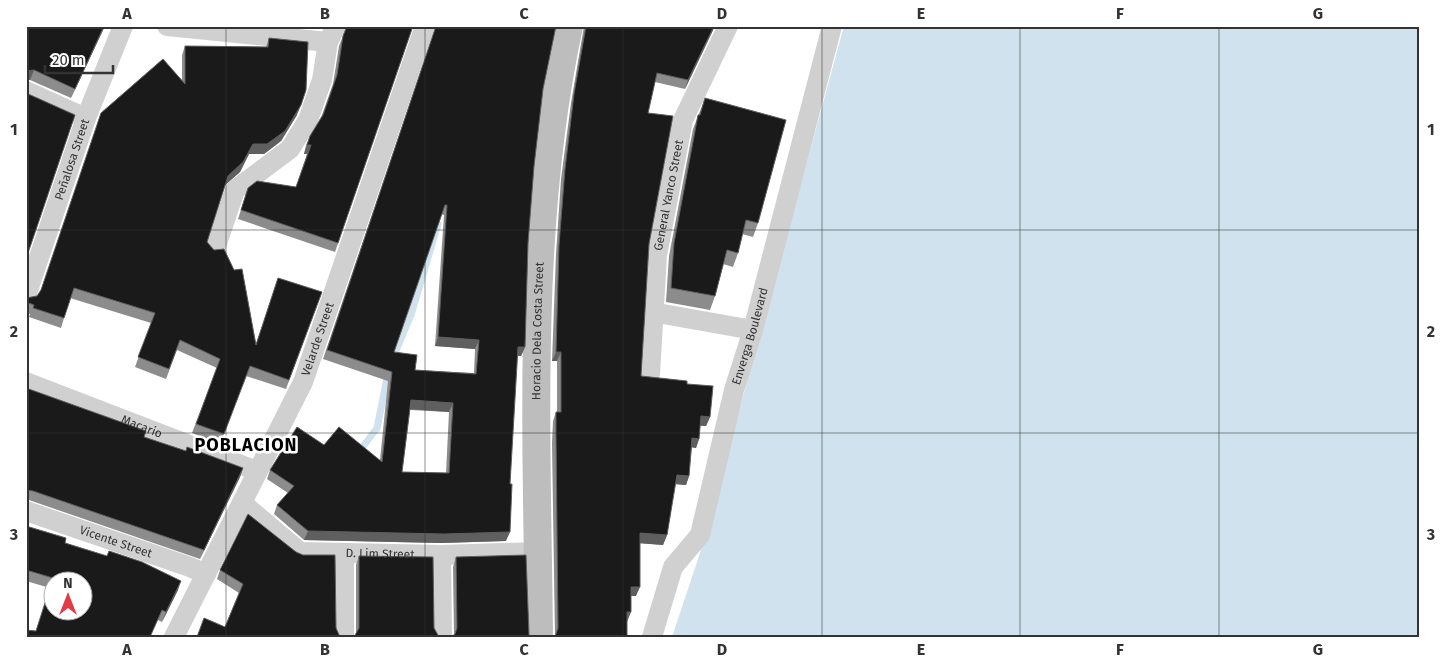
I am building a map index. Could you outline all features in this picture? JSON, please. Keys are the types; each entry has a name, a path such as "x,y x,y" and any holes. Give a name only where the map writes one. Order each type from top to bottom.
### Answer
{"street":[{"name":"Peñalosa Street","path":"26,296 86,118 123,26"},
{"path":"167,26 197,29 332,34 322,80 308,120 290,149 235,190 215,249"},
{"name":"Velarde Street","path":"174,637 303,382 425,26"},
{"name":"Horacio Dela Costa Street","path":"539,637 537,327 546,187 557,83 569,26"},
{"name":"General Yanco Street","path":"650,374 652,312 657,255 683,120 728,26"},
{"name":"Enverga Boulevard","path":"652,637 673,567 700,534 734,390 753,330 832,26"},
{"path":"26,91 86,118"},
{"path":"652,312 753,330"},
{"name":"Macario","path":"26,382 257,471"},
{"name":"D. Lim Street","path":"242,503 300,552 441,555 538,552"},
{"name":"Vicente Street","path":"26,511 206,574"},
{"path":"344,553 344,637"},
{"path":"441,555 442,637"}],"water":[{"path":"844,26 1419,26 1419,637 672,637 701,550"}],"building":[{"path":"26,26 104,26 75,89 34,70 26,71"},
{"path":"347,26 413,26 338,243 241,210 248,188 257,181 296,187 311,145 307,145 310,136 323,115 337,75 343,36"},
{"path":"436,26 556,26 543,89 534,166 528,243 525,347 518,347 510,484 512,484 510,532 444,534 308,531 277,505 294,486 270,470 297,427 324,445 339,427 382,462 392,372 327,350","holes":["445,205 447,205 438,337 479,340 476,374 415,370 417,355 394,352","411,400 453,403 449,473 402,472"]},
{"path":"586,26 714,26 688,80 657,73 648,113 673,116 649,244 641,376 687,381 687,384 713,386 710,417 701,416 699,439 692,438 689,476 677,475 667,535 640,533 640,587 631,587 631,612 627,612 627,637 555,637 558,628 556,412 561,412 561,352 556,352 559,245 565,169 574,94"},
{"path":"269,38 308,42 306,90 301,105 285,131 267,144 253,144 243,162 228,176 207,242 214,250 224,249 234,270 242,269 256,345 278,278 322,292 289,380 250,366 224,434 196,424 220,359 180,340 169,369 138,357 155,313 74,288 64,318 33,308 34,305 26,302 26,298 37,296 41,290 101,113 163,59 185,84 185,46 268,47"},
{"path":"26,93 75,115 26,259"},
{"path":"705,98 786,120 758,223 746,220 738,253 727,250 715,296 671,288 674,243 698,115 700,115"},
{"path":"26,388 146,431 144,437 186,451 187,447 243,468 204,550 26,490"},
{"path":"248,514 296,552 303,555 335,555 336,628 340,637 197,637 204,618 225,627 243,584 220,570"},
{"path":"26,526 66,538 65,543 107,556 109,551 142,562 181,581 166,612 162,610 150,637 26,637 26,630 36,631 42,612 42,620 92,620 92,570 42,570 42,575 26,570"},
{"path":"526,555 530,637 451,637 455,634 457,628 456,557"},
{"path":"359,556 433,557 434,628 439,637 354,637 359,628"}],"waterway":[{"path":"392,360 411,315 438,224"},
{"path":"359,452 377,428 388,373"}],"district":[{"name":"POBLACION","path":"246,445"}]}
